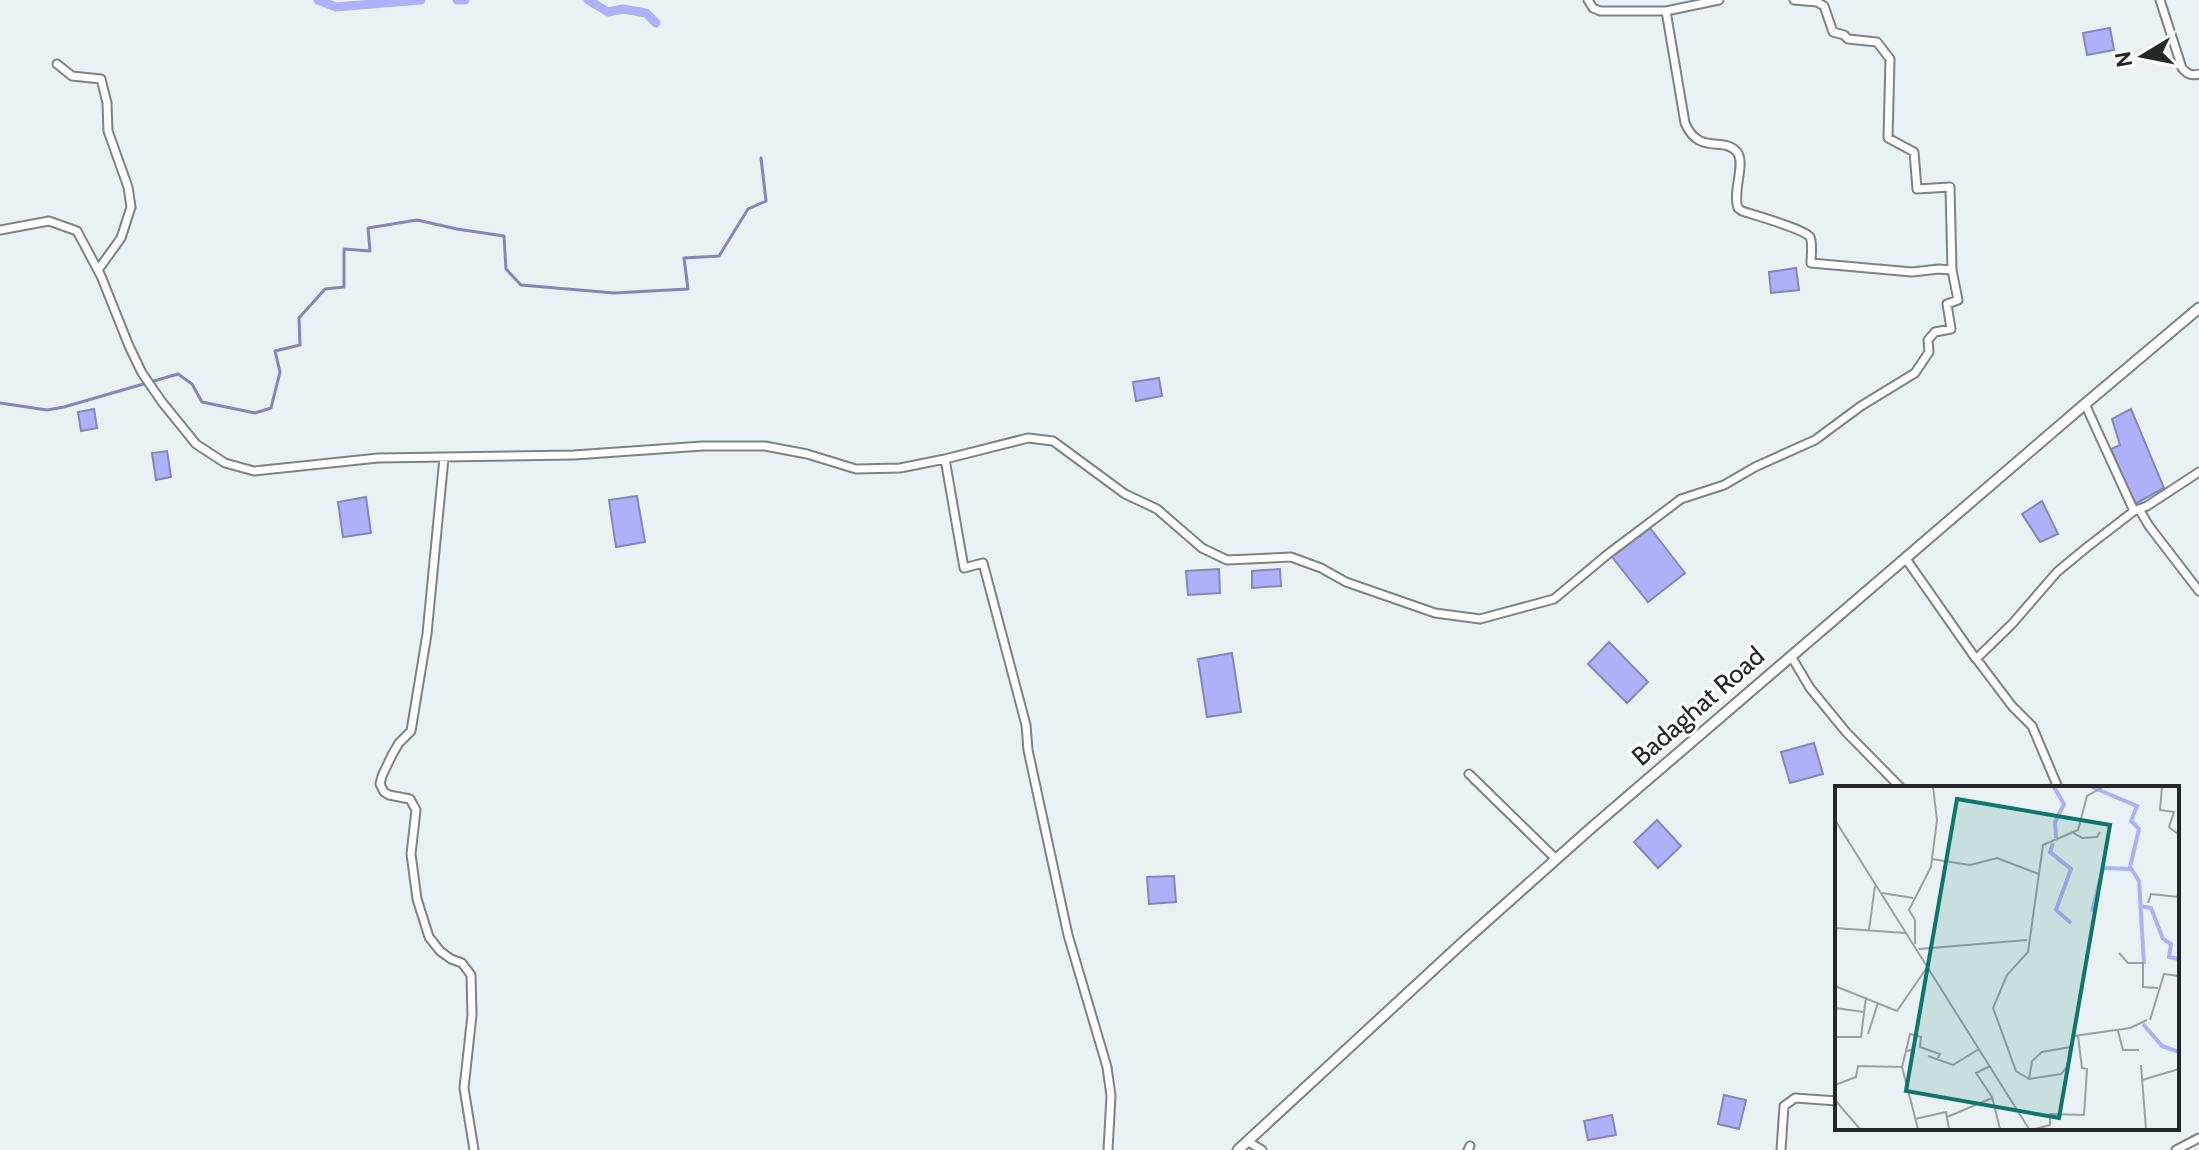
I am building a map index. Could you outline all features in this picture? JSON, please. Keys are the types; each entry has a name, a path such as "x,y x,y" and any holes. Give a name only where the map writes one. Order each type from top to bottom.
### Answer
{"main road":[{"name":"Badaghat Road","path":"1238,1150 1556,859 2199,308"}],"street":[{"path":"1588,0 1593,8 1600,11 1666,11 1719,0"},
{"path":"0,230 49,221 77,231 98,270 142,373 162,402 196,444 225,463 254,471 378,458 559,456 703,446 765,446 807,454 856,469 900,468 1028,438 1053,441 1125,494 1157,509 1202,548 1227,560 1291,557 1321,568 1346,582 1435,613 1480,619 1554,599 1681,499 1724,485 1815,440 1861,406 1915,373 1929,352 1928,340 1935,332 1951,329 1947,304 1958,300 1952,270 1950,187 1917,189 1914,152 1888,138 1890,59 1877,42 1848,39 1833,32 1824,6 1817,2 1794,0"},
{"path":"2160,0 2182,68 2187,73 2199,74"},
{"path":"1666,11 1685,123 1695,139 1733,148 1739,153 1738,208 1808,235 1811,239 1811,263 1814,265 1912,272 1952,270"},
{"path":"57,64 72,76 101,79 107,103 108,131 128,187 131,207 121,238 98,270"},
{"path":"2085,404 2137,510 2199,591"},
{"path":"444,458 427,634 411,731 399,743 380,784 389,795 410,799 414,803 416,810 411,854 417,899 429,937 440,951 462,963 471,975 472,1015 464,1088 474,1150"},
{"path":"945,459 964,568 983,563 1026,725 1028,750 1068,935 1107,1067 1111,1096 1108,1150"},
{"path":"1975,657 2012,624 2057,572 2137,510 2199,472"},
{"path":"1906,559 1975,657 2012,706 2032,726 2057,785"},
{"path":"1791,656 1810,688 1846,732 1899,786"},
{"path":"1469,774 1556,859"},
{"path":"1781,1150 1784,1106 1795,1098 1835,1101"},
{"path":"2176,1150 2199,1138"},
{"path":"1247,1141 1262,1150"}],"water":[{"path":"2110,28 2114,50 2087,55 2083,33"},
{"path":"1796,268 1799,290 1771,293 1769,272"},
{"path":"1159,378 1162,396 1136,401 1133,382"},
{"path":"94,409 97,428 81,431 78,412"},
{"path":"2131,409 2164,488 2135,504 2111,449 2120,445 2112,419"},
{"path":"167,451 171,477 156,480 152,453"},
{"path":"637,496 645,542 616,547 609,500"},
{"path":"366,497 371,533 343,537 338,502"},
{"path":"2042,501 2058,534 2040,542 2022,514"},
{"path":"1650,528 1685,573 1648,602 1612,557"},
{"path":"1219,569 1220,593 1188,595 1186,571"},
{"path":"1280,569 1281,586 1252,588 1252,571"},
{"path":"1609,642 1648,682 1627,703 1588,664"},
{"path":"1232,653 1241,712 1207,717 1198,659"},
{"path":"1814,743 1823,774 1790,783 1781,752"},
{"path":"1657,820 1681,846 1658,868 1634,842"},
{"path":"1174,876 1176,902 1149,904 1147,877"},
{"path":"1724,1095 1746,1100 1739,1129 1718,1124"},
{"path":"1612,1115 1616,1135 1588,1140 1584,1121"}],"waterway":[{"path":"318,0 336,7 421,0"},
{"path":"457,0 465,0"},
{"path":"588,0 608,12 623,9 646,13 656,23"},
{"path":"0,403 47,410 178,374 192,384 202,402 255,413 271,408 280,372 275,351 300,345 299,318 325,289 344,287 344,249 370,251 368,228 417,220 504,236 506,269 521,285 614,293 688,289 684,258 719,256 748,209 766,201 761,158"}]}
